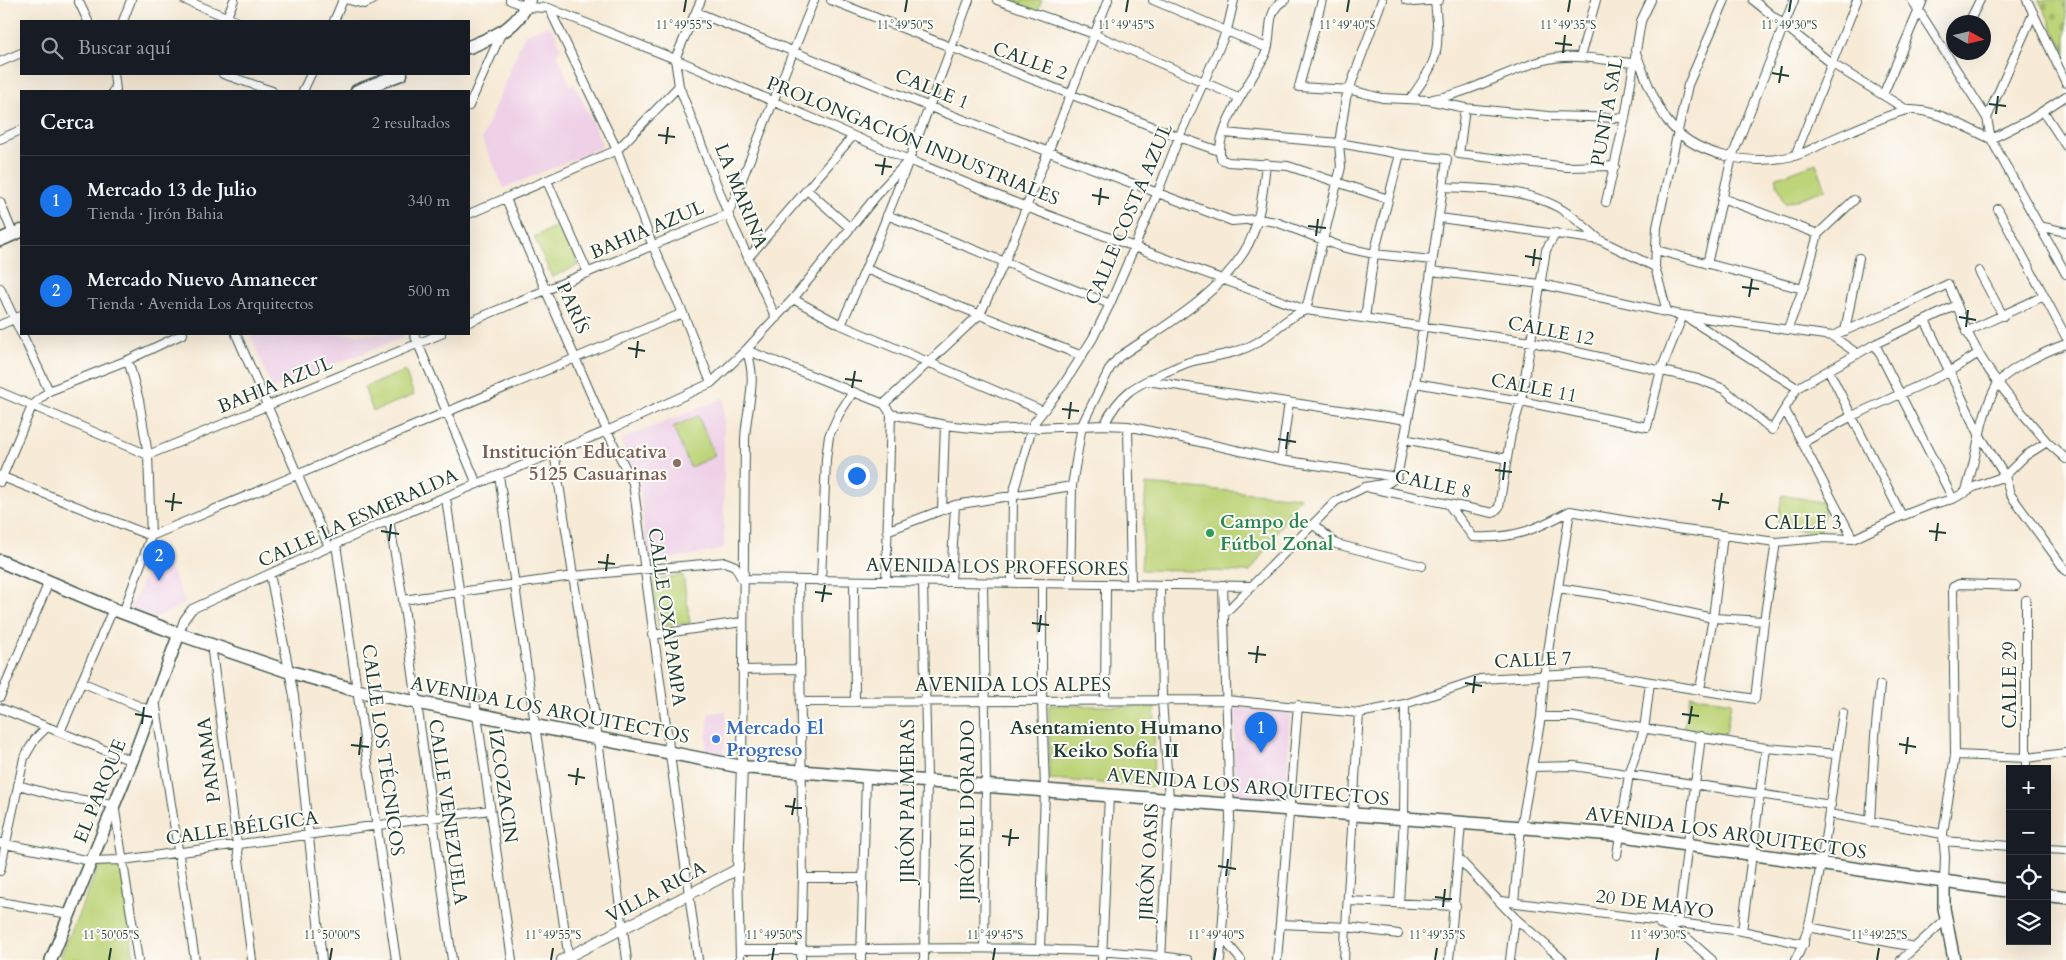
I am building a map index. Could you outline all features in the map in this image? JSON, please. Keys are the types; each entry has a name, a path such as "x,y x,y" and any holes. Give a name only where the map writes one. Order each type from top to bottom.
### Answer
{"main road":[{"path":"470,47 501,34 528,4"},
{"path":"360,90 398,75"},
{"path":"0,240 17,233"},
{"name":"AVENIDA LOS ARQUITECTOS","path":"0,561 118,611 179,634 287,670 359,690 534,727 742,767 1620,835 1688,843 1944,883 2006,890"},
{"name":"EL PARQUE","path":"51,960 132,761 179,634"},
{"path":"1944,883 1946,919 1954,960"},
{"path":"2051,895 2066,897"}],"street":[{"path":"78,0 88,20"},
{"path":"123,20 131,0"},
{"path":"185,0 226,19 234,0"},
{"path":"334,20 343,0"},
{"path":"349,0 364,4 373,0"},
{"name":"PROLONGACIÓN INDUSTRIALES","path":"510,0 548,8 676,59 909,160 1026,206 1306,310"},
{"path":"676,59 701,0"},
{"path":"728,214 814,0"},
{"name":"CALLE 2","path":"831,0 1219,151 1222,159 1228,162 1266,163 1288,166 1388,199"},
{"name":"CALLE LA ESMERALDA","path":"179,634 184,620 192,609 389,520 607,432 711,383 746,350 793,299 850,228 909,160 969,0"},
{"path":"997,0 1094,34 1240,98"},
{"path":"884,404 927,361 980,314 1005,262 1108,0"},
{"path":"1153,0 1267,48"},
{"name":"CALLE COSTA AZUL","path":"1012,583 1014,494 1033,424 1062,387 1082,356 1110,304 1179,137 1227,30 1234,0"},
{"path":"1219,151 1224,133 1240,98 1256,72 1267,48 1275,8 1285,0"},
{"path":"1322,0 1299,87 1351,90 1382,98 1411,98 1465,108 1548,116 1625,118"},
{"path":"1104,425 1113,406 1126,392 1145,381 1190,361 1230,354 1255,344 1293,314 1306,310 1341,167 1339,143 1346,98 1351,90 1382,0"},
{"path":"1406,0 1414,2 1437,0 1436,58 1411,98"},
{"path":"1580,58 1596,0"},
{"name":"PUNTA SAL","path":"1606,202 1625,118 1632,63 1641,20 1650,0"},
{"path":"1667,312 1655,267 1657,227 1688,85 1725,0"},
{"path":"1753,0 1831,63 1908,110"},
{"path":"1707,264 1732,157 1794,0"},
{"path":"1795,156 1857,0"},
{"path":"1912,0 1987,118 1990,140 2066,274"},
{"path":"1883,95 1923,0"},
{"path":"1972,15 1980,0"},
{"path":"2027,0 2066,83"},
{"path":"548,8 617,150 652,244 684,313 711,383"},
{"name":"CALLE 1","path":"696,12 794,50 930,107 1232,221 1257,219 1276,222 1342,247 1374,254 1432,260"},
{"path":"1987,118 2033,14"},
{"path":"470,104 501,34"},
{"path":"1635,50 1649,89 1666,119 1677,132 1694,145 1732,157 1758,161 1795,156 1908,110 1928,111 1990,140"},
{"path":"0,62 20,53"},
{"path":"1428,100 1461,93 1542,61 1580,58 1632,63"},
{"name":"LA MARINA","path":"676,59 679,86 728,214 776,318"},
{"path":"109,75 115,90"},
{"path":"114,75 115,90"},
{"path":"226,75 269,90"},
{"path":"303,90 311,75"},
{"path":"470,214 617,150 679,86"},
{"path":"1990,140 2029,120 2066,96"},
{"path":"1465,108 1459,154 1567,167 1615,166"},
{"path":"2043,111 2066,146"},
{"path":"0,139 20,130"},
{"path":"1224,133 1339,143 1400,154 1447,159 1415,383 1397,477 1388,483 1365,487 1336,501 1224,614"},
{"path":"748,258 853,136"},
{"path":"1364,318 1374,254 1400,154"},
{"path":"841,325 866,269 909,160"},
{"path":"1070,584 1072,486 1082,425 1110,368 1119,357 1203,300 1224,279 1245,251 1257,219 1266,163"},
{"path":"547,181 588,273"},
{"path":"1443,187 1512,192 1540,200 1569,213 1600,240 1655,267"},
{"path":"806,190 850,228"},
{"path":"1722,198 1818,234"},
{"name":"PARÍS","path":"506,199 577,358 607,432"},
{"path":"1788,328 1803,289 1818,234 1854,200"},
{"path":"0,202 17,233"},
{"path":"1998,209 2066,337"},
{"name":"BAHIA AZUL","path":"470,322 588,273 652,244 728,214"},
{"path":"888,215 1110,304"},
{"path":"1440,218 1600,240"},
{"path":"2039,226 2066,232"},
{"path":"1404,439 1507,459 1511,434 1521,401 1546,250 1556,233"},
{"path":"1656,250 1803,289"},
{"path":"1845,331 1859,258"},
{"path":"866,269 1082,356"},
{"path":"1431,271 1541,284 1683,315 1788,328 1832,336 1858,354"},
{"path":"1978,271 2003,316"},
{"path":"1832,336 1897,309 1948,284 1966,332 1977,354 1997,384 2047,442 2066,459"},
{"path":"0,288 18,318 0,325"},
{"path":"1966,332 2044,296"},
{"path":"793,299 841,325 1043,411"},
{"path":"1853,539 1785,410 1797,388 1875,344 1957,305"},
{"name":"CALLE 12","path":"1306,310 1422,328 1532,342 1698,379 1724,390 1772,430 1785,410"},
{"path":"181,335 128,360 49,391 32,406 1,478 151,536 684,313"},
{"path":"1661,370 1683,315"},
{"path":"1683,315 1797,388"},
{"path":"1925,320 1979,434 2005,476 2010,494 2066,571"},
{"path":"22,335 49,391"},
{"name":"CALLE LOS TÉCNICOS","path":"236,335 298,475 333,546 359,690 396,960"},
{"path":"414,335 477,484"},
{"name":"BAHIA AZUL","path":"148,455 438,335"},
{"path":"1875,344 1953,499"},
{"path":"1965,493 1974,470 1979,434 1997,384 2015,370 2047,351 2066,344"},
{"path":"746,350 884,404 891,414 886,582"},
{"path":"740,960 738,869 742,767 742,580 746,418 752,387 752,365 746,350"},
{"path":"1802,442 1900,393 1949,372 1977,354"},
{"path":"60,732 81,682 118,611 151,536 148,455 139,400 128,360"},
{"name":"CALLE 11","path":"1415,383 1521,401 1647,427 1661,370"},
{"path":"1829,371 1902,516"},
{"path":"1145,381 1407,420"},
{"path":"0,392 148,455"},
{"path":"821,580 826,459 829,436 839,414 853,392"},
{"path":"1281,460 1289,402"},
{"path":"891,414 990,430 1082,425 1128,426 1281,460 1397,477"},
{"path":"942,510 945,424"},
{"path":"1128,426 1131,585"},
{"name":"CALLE OXAPAMPA","path":"607,432 633,483 652,635 698,960"},
{"name":"CALLE 3","path":"1570,511 1669,528 1776,542 1820,538 1853,539 1930,504 1953,499 1974,487 2005,476 2025,456 2047,442"},
{"path":"554,452 598,738 627,960"},
{"name":"CALLE 8","path":"1365,487 1493,513 1500,502 1507,459"},
{"path":"499,475 567,959"},
{"path":"889,530 955,505 1072,486"},
{"name":"IZCOZACIN","path":"446,498 512,960"},
{"path":"951,582 955,505"},
{"path":"1449,505 1473,537 1499,538 1521,534 1570,511"},
{"path":"1514,902 1521,828 1541,717 1544,677 1570,511"},
{"name":"CALLE VENEZUELA","path":"389,520 403,600 452,960"},
{"path":"1313,524 1336,544 1422,566"},
{"path":"1700,689 1713,618 1723,535"},
{"path":"1558,588 1605,595 1713,618 1764,621 1776,542"},
{"path":"403,600 573,576 643,568 725,562 735,566 742,580"},
{"path":"270,574 287,670 294,696 322,960"},
{"name":"AVENIDA LOS PROFESORES","path":"742,580 1252,586"},
{"path":"800,580 803,878 801,960"},
{"path":"854,581 855,702"},
{"path":"0,697 49,582"},
{"name":"JIRÓN PALMERAS","path":"923,582 923,702 927,780 924,960"},
{"name":"JIRÓN EL DORADO","path":"983,583 986,785 984,947"},
{"path":"1040,949 1045,789 1042,701 1042,584"},
{"path":"1105,701 1106,584"},
{"path":"1944,883 1945,857 1943,837 1956,755 1953,587 1957,584 2016,586"},
{"name":"JIRÓN OASIS","path":"1160,585 1162,700 1169,799 1161,958"},
{"path":"1220,960 1223,938 1229,804 1223,585"},
{"name":"CALLE 29","path":"2026,600 2026,765"},
{"name":"CALLE 7","path":"1226,700 1298,705 1359,713 1405,704 1480,679 1596,673 1755,699 1764,621"},
{"path":"652,635 742,622"},
{"name":"PANAMA","path":"211,644 235,844 252,960"},
{"path":"742,670 800,669"},
{"path":"81,682 151,711"},
{"path":"1617,855 1629,774 1644,730 1650,682"},
{"path":"1870,822 1874,736 1880,685"},
{"path":"155,699 195,960"},
{"name":"AVENIDA LOS ALPES","path":"800,702 1226,700"},
{"path":"1399,903 1404,819 1405,704"},
{"path":"1277,960 1298,705"},
{"path":"0,708 132,761"},
{"path":"1344,960 1348,927 1359,713"},
{"path":"1795,960 1804,944 1821,864 1830,814 1836,754 1843,713"},
{"path":"1541,717 1573,717 1644,730 1701,736 1766,748 1836,754"},
{"path":"0,871 3,843 28,748 47,727"},
{"path":"1678,924 1701,736"},
{"path":"1742,932 1766,748"},
{"path":"1956,755 2027,758 2066,753"},
{"path":"1532,767 1574,766 1761,796 1831,805"},
{"path":"861,960 866,777"},
{"path":"18,785 61,797 114,804 138,960"},
{"path":"1102,960 1109,795"},
{"name":"CALLE BÉLGICA","path":"3,843 90,861 123,860 490,810"},
{"path":"1830,814 1943,837 2006,845"},
{"path":"1449,960 1456,906 1461,824"},
{"path":"2051,849 2066,850"},
{"path":"1459,859 1501,901 1515,918 1564,960"},
{"name":"VILLA RICA","path":"567,959 738,869"},
{"path":"803,878 863,878"},
{"path":"1349,901 1456,906"},
{"name":"20 DE MAYO","path":"1501,901 1742,932 1804,944"},
{"path":"0,902 69,914"},
{"path":"1510,960 1515,918"},
{"path":"1901,960 1946,919"},
{"path":"1654,920 1687,938 1712,960"},
{"path":"1280,924 1348,927 1398,934"},
{"path":"1808,926 1915,947"},
{"path":"1223,938 1241,960"},
{"path":"740,950 801,951 984,947 1102,951 1188,960"}],"shaded area":[{"path":"546,26 553,29 561,49 557,53 570,85 575,85 602,143 600,148 504,188 482,139 524,35"},
{"path":"250,335 403,335 404,337 272,389"},
{"name":"Institución Educativa 5125 Casuarinas","path":"724,398 724,547 722,550 655,561 647,556 639,482 622,444 622,439"},
{"path":"161,548 186,603 155,618 130,609 153,558"},
{"path":"1235,707 1290,712 1286,798 1233,794"},
{"name":"Mercado El Progreso","path":"726,711 724,755 705,753 709,713"}],"green space":[{"path":"1004,0 1042,0 1037,13"},
{"path":"2039,0 2066,0 2066,54"},
{"path":"1816,163 1826,189 1785,204 1775,178"},
{"path":"561,224 579,265 552,277 534,237"},
{"path":"405,371 414,395 373,411 364,387"},
{"path":"698,416 715,456 690,467 673,427"},
{"name":"Campo de Fútbol Zonal","path":"1146,484 1300,497 1250,572 1141,570"},
{"path":"1782,495 1826,503 1820,534 1777,526"},
{"path":"683,575 690,623 659,627 652,580"},
{"path":"1690,695 1731,702 1726,734 1684,728"},
{"path":"1049,705 1155,707 1153,787 1049,779"},
{"path":"99,866 121,866 134,960 59,960"}],"place":[{"name":"Institución Educativa 5125 Casuarinas","path":"677,463"},
{"name":"Campo de Fútbol Zonal","path":"1210,533"},
{"name":"Mercado Nuevo Amanecer","path":"159,581"},
{"name":"Mercado El Progreso","path":"716,739"},
{"name":"Mercado 13 de Julio","path":"1261,753"}],"district":[{"name":"Asentamiento Humano Keiko Sofía II","path":"1116,738"}]}
